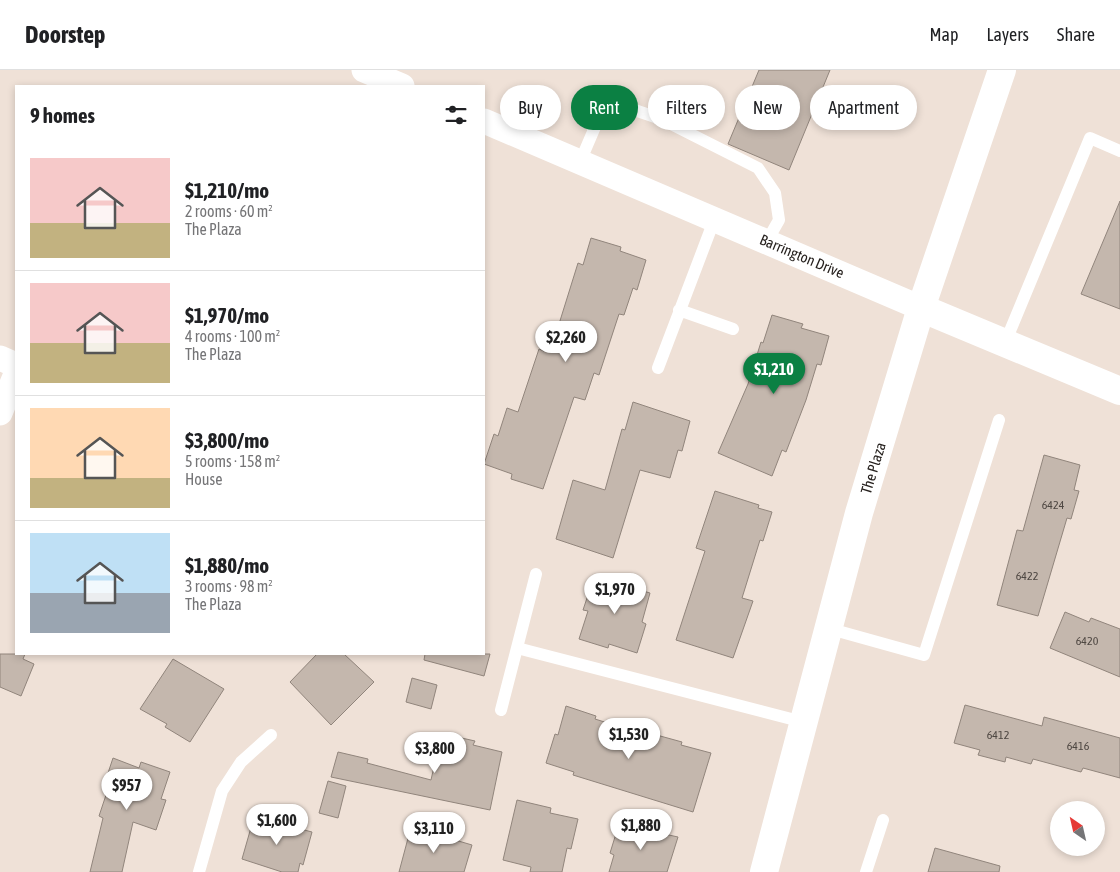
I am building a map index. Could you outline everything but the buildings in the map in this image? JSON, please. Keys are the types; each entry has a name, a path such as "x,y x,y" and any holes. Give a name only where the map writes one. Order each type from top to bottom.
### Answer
{"main road":[{"name":"The Plaza","path":"764,872 827,628 859,513 921,308 1002,70"},
{"name":"Barrington Drive","path":"921,308 1120,391"}],"street":[{"path":"364,70 400,85"},
{"name":"Barrington Drive","path":"485,121 715,218 921,308"},
{"path":"0,358 15,365"},
{"path":"0,412 15,376"}],"lane":[{"path":"580,162 598,120 611,102 661,119 758,168 775,193 779,220 767,241"},
{"path":"1006,343 1090,138 1120,151"},
{"path":"658,368 715,218"},
{"path":"679,310 733,329"},
{"path":"827,628 924,655 999,420"},
{"path":"501,710 536,574"},
{"path":"517,648 803,722"},
{"path":"198,872 222,791 241,762 271,735"},
{"path":"866,872 883,820"}]}
